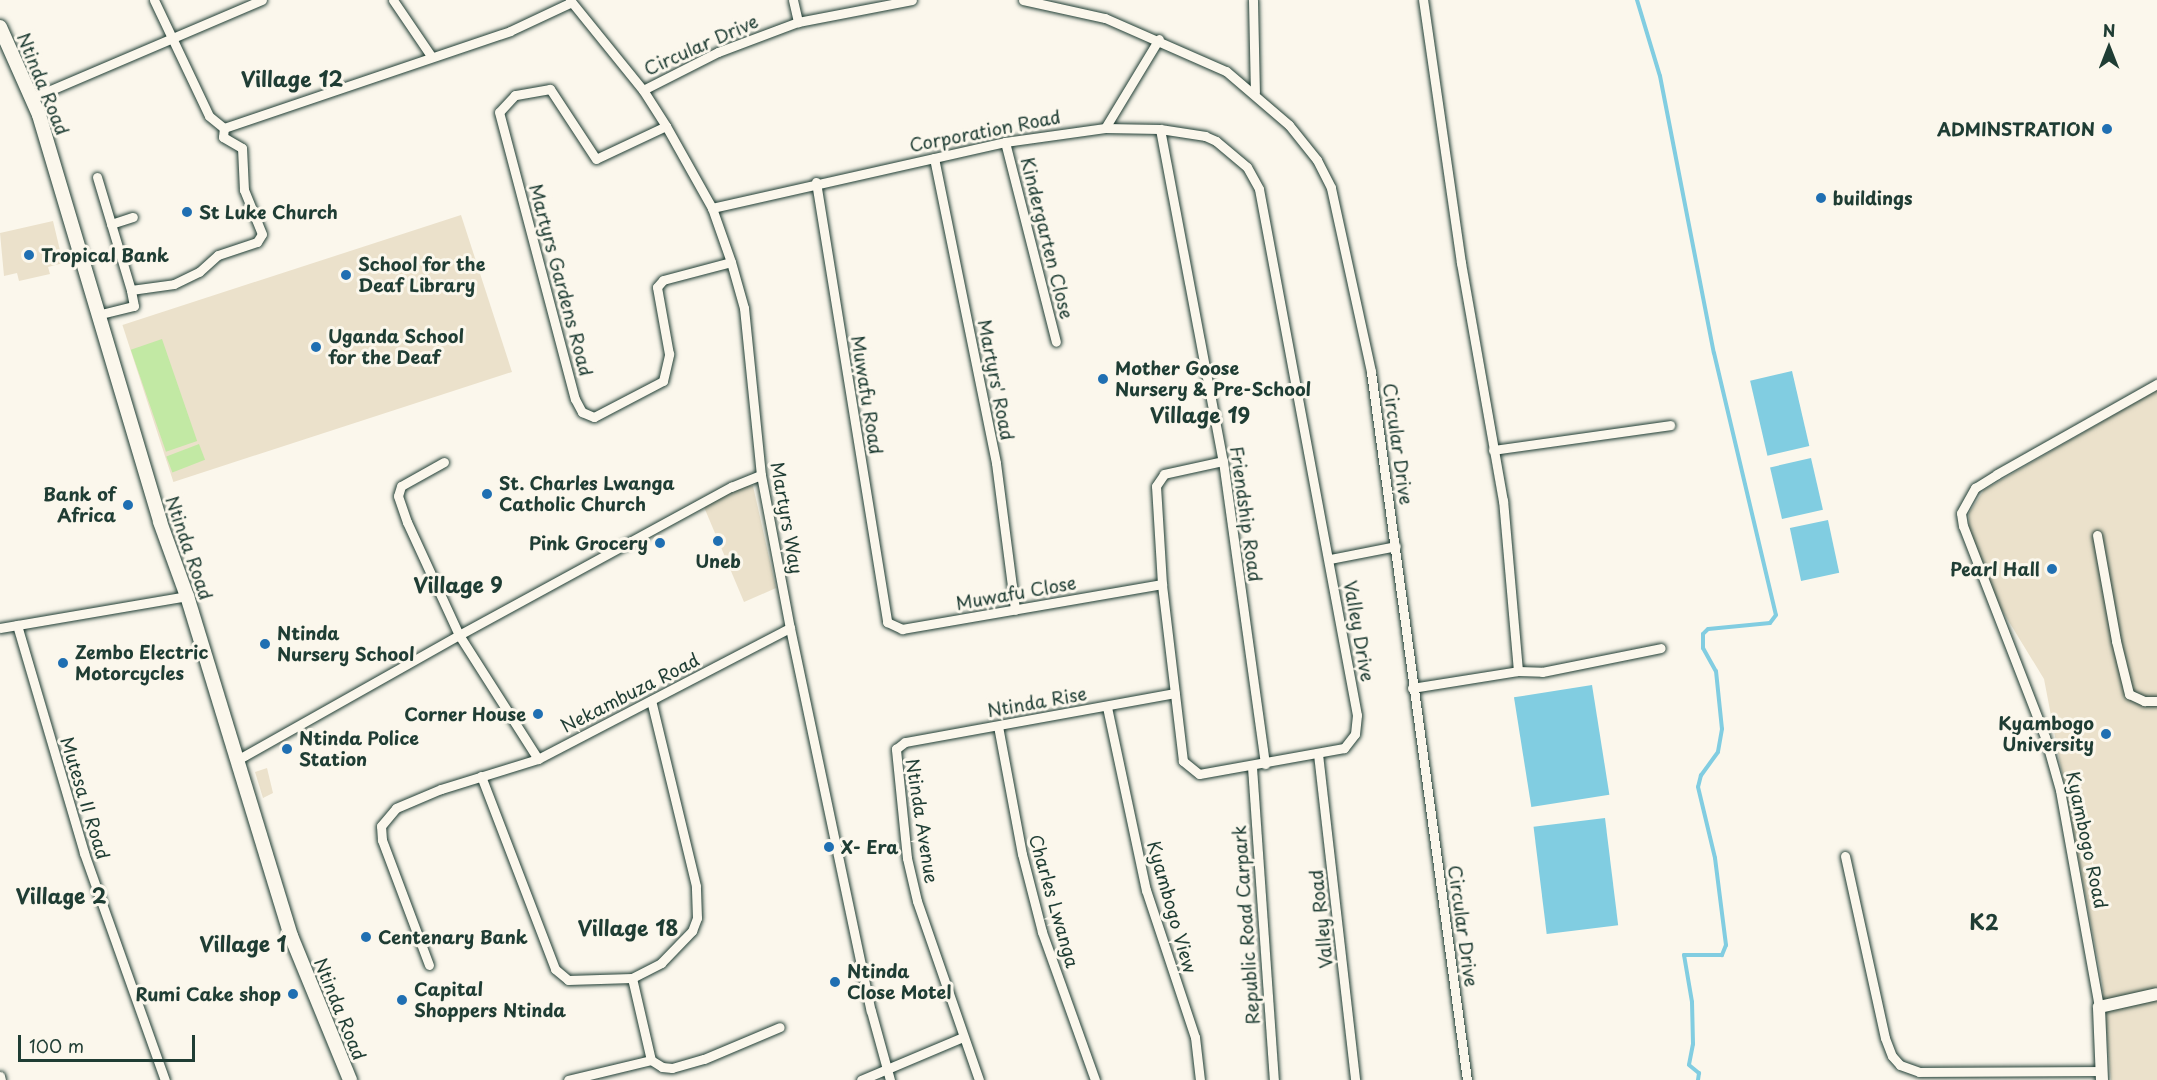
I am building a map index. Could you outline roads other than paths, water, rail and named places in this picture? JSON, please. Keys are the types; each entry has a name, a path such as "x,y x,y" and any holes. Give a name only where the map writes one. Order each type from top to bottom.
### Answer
{"main road":[{"name":"Ntinda Road","path":"0,27 32,98 291,936 350,1080"}],"street":[{"path":"154,0 209,116 224,128"},
{"path":"32,98 262,0"},
{"path":"393,0 431,56"},
{"path":"793,0 798,22"},
{"name":"Circular Drive","path":"643,90 718,52 798,22 912,0"},
{"name":"Circular Drive","path":"1023,0 1105,18 1159,39 1226,71 1255,92 1289,125 1317,160 1337,202 1371,372 1396,546 1412,688 1467,1080"},
{"path":"1252,0 1255,92"},
{"path":"1423,0 1461,263 1503,501 1518,671"},
{"path":"224,128 510,31 571,1"},
{"name":"Martyrs Way","path":"571,1 643,90 666,126 712,208 744,308 761,475 790,628 885,1070 890,1080"},
{"path":"1105,128 1159,39"},
{"name":"Martyrs Gardens Road","path":"666,126 596,159 550,89 533,89 515,95 500,112 575,399 582,412 594,417 663,381 669,354 657,287 663,280 730,261"},
{"path":"131,290 174,284 198,272 218,255 257,242 262,234 244,190 242,148 223,137 224,128"},
{"name":"Corporation Road","path":"712,208 816,182 1005,142 1105,128 1160,129 1216,141 1255,176"},
{"name":"Friendship Road","path":"1160,129 1223,461 1265,764"},
{"name":"Kindergarten Close","path":"1005,142 1056,342"},
{"name":"Martyrs' Road","path":"934,158 996,463 1015,610"},
{"name":"Valley Drive","path":"1223,461 1164,474 1158,480 1155,492 1162,584 1183,761 1188,768 1208,774 1318,754 1351,743 1357,715 1330,559 1255,176"},
{"path":"98,177 134,306 98,315"},
{"name":"Muwafu Road","path":"816,182 884,613"},
{"path":"111,224 133,217"},
{"name":"Kyambogo Road","path":"2102,1076 2099,1007 2060,790 2045,737 1963,526 1961,513 1975,488 2157,384"},
{"path":"1493,450 1670,425"},
{"path":"444,462 409,480 398,496 436,589 459,635 538,759"},
{"path":"237,760 459,635 730,487 761,475"},
{"path":"2097,535 2116,641 2129,694 2144,701 2157,701"},
{"path":"1330,559 1396,546"},
{"name":"Muwafu Close","path":"884,613 887,622 902,629 1162,584"},
{"path":"0,628 187,596"},
{"name":"Mutesa II Road","path":"17,625 84,853 165,1080"},
{"name":"Nekambuza Road","path":"429,965 382,840 381,826 396,808 481,776 538,759 790,628"},
{"path":"1412,688 1518,671 1542,672 1662,648"},
{"name":"Ntinda Rise","path":"905,742 1175,693"},
{"path":"481,776 555,969 568,980 632,978 660,963 692,931 697,918 696,886 651,700"},
{"name":"Kyambogo View","path":"1107,706 1146,890 1195,1037 1200,1080"},
{"name":"Charles Lwanga","path":"998,726 1035,908 1095,1080"},
{"name":"Ntinda Avenue","path":"905,742 896,749 894,759 907,858 963,1037 979,1080"},
{"name":"Valley Road","path":"1318,754 1355,1080"},
{"name":"Republic Road Carpark","path":"1252,767 1274,1080"},
{"path":"1845,856 1885,1038 1892,1056 1900,1065 1919,1072 2102,1076"},
{"path":"632,978 651,1060"},
{"path":"2099,1007 2157,994"},
{"path":"568,1080 651,1060 672,1068 727,1050 780,1027"},
{"path":"861,1080 963,1037"}],"water":[{"path":"1792,371 1809,446 1767,456 1750,381"},
{"path":"1811,458 1823,510 1782,519 1770,467"},
{"path":"1828,520 1839,573 1801,581 1790,528"},
{"path":"1592,685 1609,795 1531,807 1514,697"},
{"path":"1605,818 1618,925 1547,934 1534,827"}],"waterway":[{"path":"1637,0 1660,76 1714,353 1776,615 1770,623 1708,629 1703,634 1703,648 1716,671 1722,729 1718,752 1701,775 1698,787 1715,858 1726,945 1722,955 1684,955 1692,1002 1693,1044 1689,1065 1699,1073 1698,1080"}],"place":[{"name":"ADMINSTRATION","path":"2107,129"},
{"name":"buildings","path":"1821,198"},
{"name":"St Luke Church","path":"187,212"},
{"name":"Tropical Bank","path":"29,255"},
{"name":"School for the Deaf Library","path":"346,275"},
{"name":"Uganda School for the Deaf","path":"316,347"},
{"name":"Mother Goose Nursery & Pre-School","path":"1103,379"},
{"name":"St. Charles Lwanga Catholic Church","path":"487,494"},
{"name":"Bank of Africa","path":"128,505"},
{"name":"Uneb","path":"718,541"},
{"name":"Pink Grocery","path":"660,543"},
{"name":"Pearl Hall","path":"2052,569"},
{"name":"Ntinda Nursery School","path":"265,644"},
{"name":"Zembo Electric Motorcycles","path":"63,663"},
{"name":"Corner House","path":"538,714"},
{"name":"Kyambogo University","path":"2106,734"},
{"name":"Ntinda Police Station","path":"287,749"},
{"name":"X- Era","path":"829,847"},
{"name":"Centenary Bank","path":"366,937"},
{"name":"Ntinda Close Motel","path":"835,982"},
{"name":"Rumi Cake shop","path":"293,994"},
{"name":"Capital Shoppers Ntinda","path":"402,1000"}],"district":[{"name":"Village 12","path":"292,78"},
{"name":"Village 19","path":"1200,414"},
{"name":"Village 9","path":"458,584"},
{"name":"Village 2","path":"61,895"},
{"name":"K2","path":"1984,921"},
{"name":"Village 18","path":"628,927"},
{"name":"Village 1","path":"243,943"}]}
